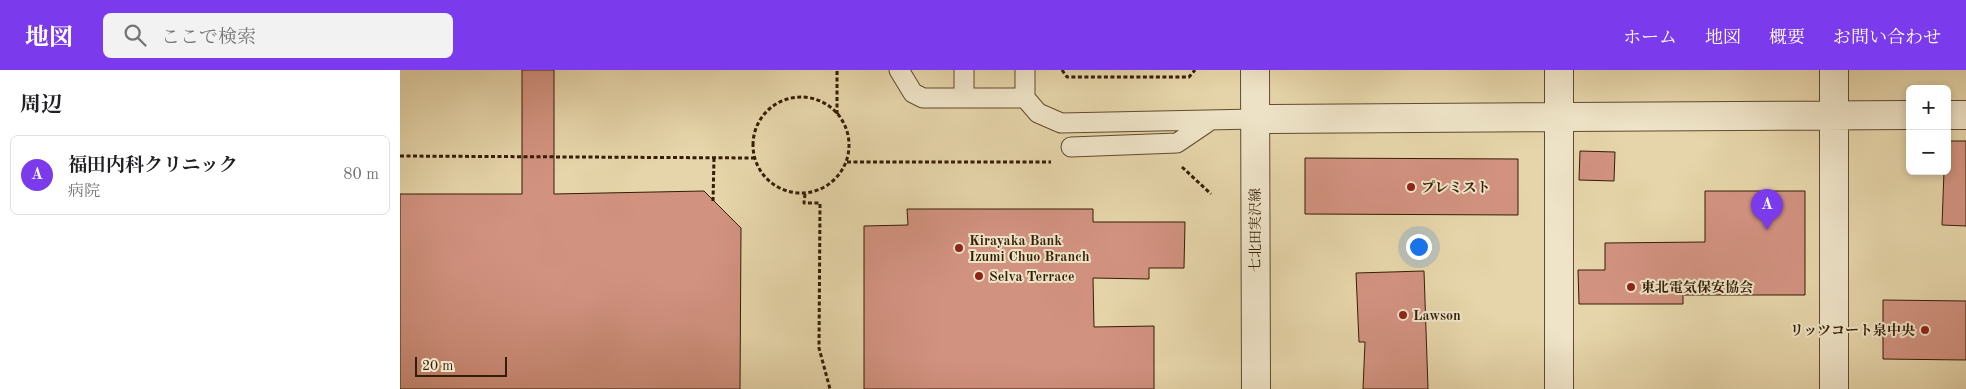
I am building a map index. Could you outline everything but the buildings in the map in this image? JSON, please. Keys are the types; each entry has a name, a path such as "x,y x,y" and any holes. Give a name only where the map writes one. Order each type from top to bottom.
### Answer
{"street":[{"name":"七北田実沢線","path":"1255,70 1256,389"},
{"path":"1559,70 1560,389"},
{"path":"1834,70 1832,116 1834,389"},
{"path":"1255,119 1906,115"},
{"path":"1951,115 1966,115"}],"lane":[{"path":"899,70 906,85 913,93 923,98 1026,98"},
{"path":"964,70 964,98"},
{"path":"1025,70 1026,98 1038,113 1061,123 1255,119"},
{"path":"1071,147 1177,142 1211,120"}],"path":[{"path":"838,70 838,114"},
{"path":"1062,70 1066,77 1189,77 1196,70"},
{"path":"797,97 810,97 822,102 838,114 849,134 850,149 847,162 841,174 831,184 818,191 805,194 784,191 763,176 754,158 753,137 758,122 768,109 782,101 797,97"},
{"path":"400,156 754,158"},
{"path":"714,158 714,201"},
{"path":"1177,161 1211,194"},
{"path":"847,162 1057,162"},
{"path":"805,194 804,203 820,203 819,348 830,389"}],"place":[{"name":"プレミスト","path":"1411,187"},
{"name":"福田内科クリニック","path":"1767,230"},
{"name":"Kirayaka Bank Izumi Chuo Branch","path":"959,248"},
{"name":"Selva Terrace","path":"979,276"},
{"name":"東北電気保安協会","path":"1631,287"},
{"name":"Lawson","path":"1403,315"},
{"name":"リッツコート泉中央","path":"1925,330"}]}
